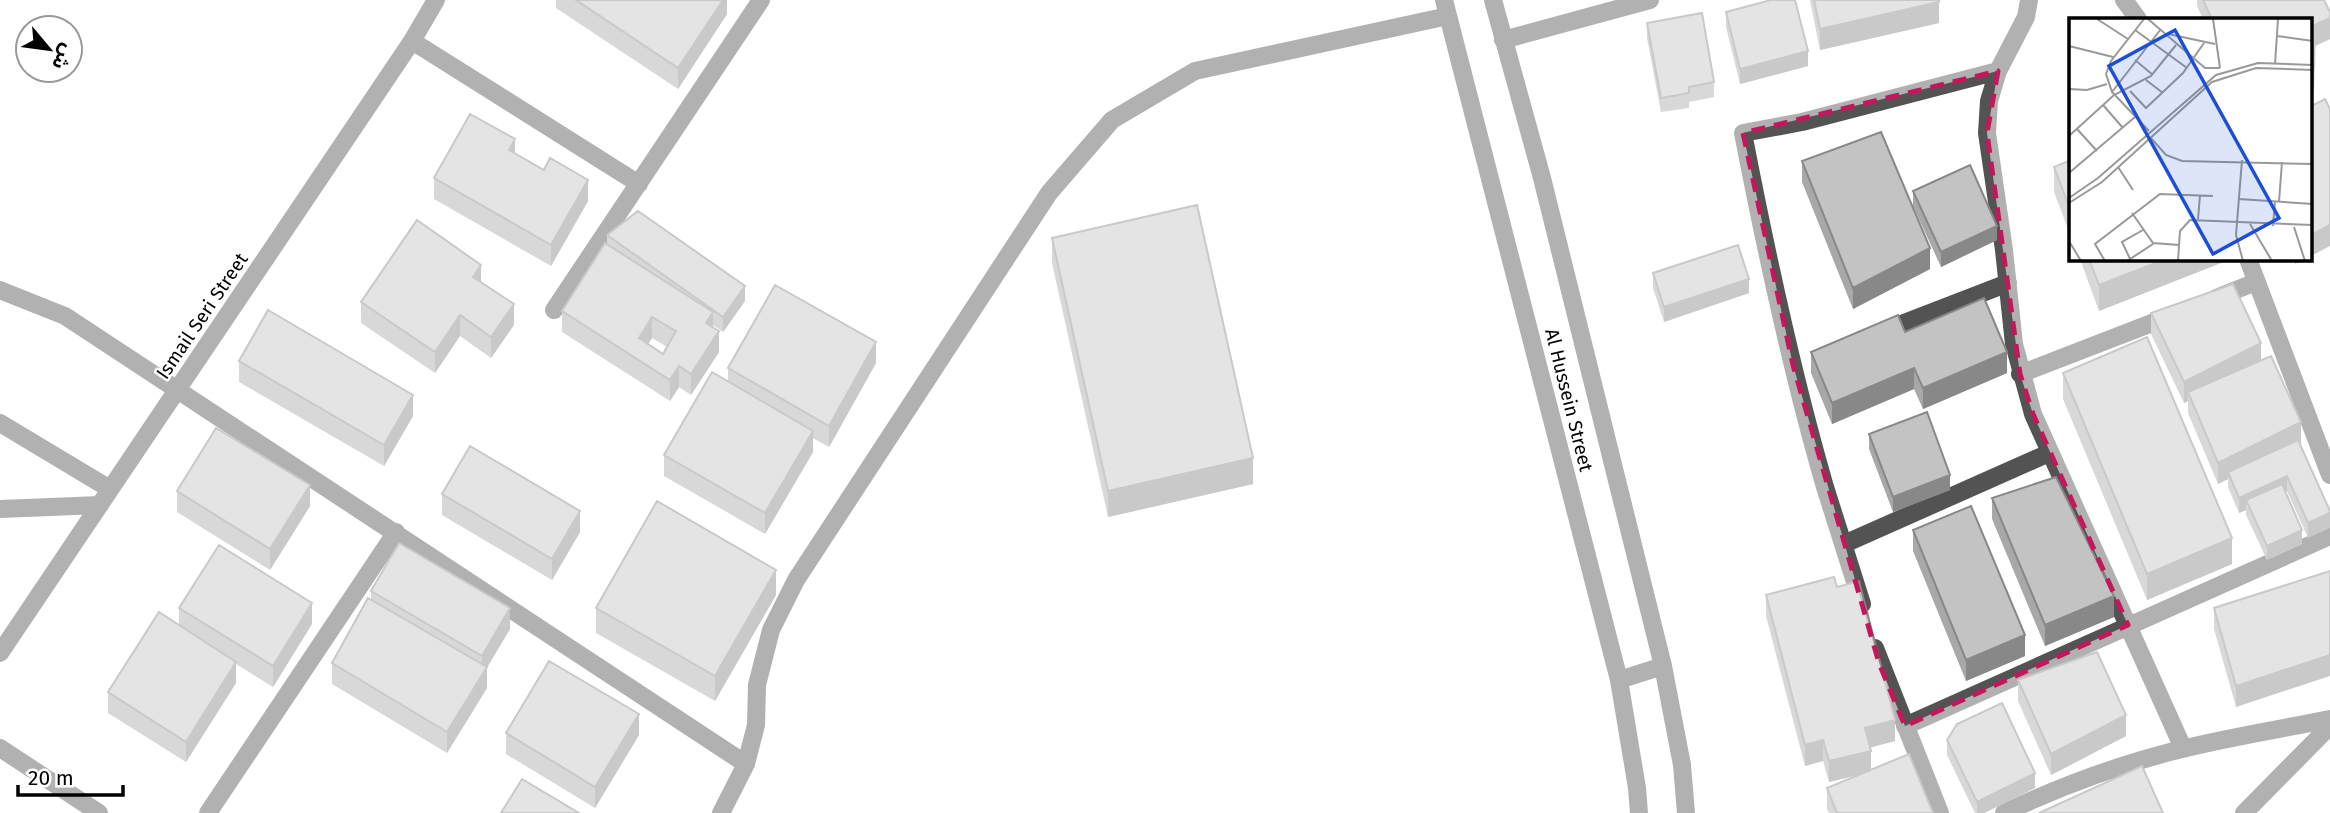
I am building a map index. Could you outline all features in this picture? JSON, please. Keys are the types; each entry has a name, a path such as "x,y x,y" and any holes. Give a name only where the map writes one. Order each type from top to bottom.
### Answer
{"street":[{"name":"Ismail Seri Street","path":"0,653 412,41 436,0"},
{"path":"554,310 761,0"},
{"name":"Al Hussein Street","path":"1493,0 1542,178 1663,666 1682,765 1686,813"},
{"path":"1503,40 1650,0"},
{"path":"2029,0 2026,17 1998,71 1989,101 1987,133 2008,283 2012,334 2020,374 2049,453 2183,748"},
{"path":"2124,0 2137,18"},
{"path":"721,813 746,764 756,725 758,685 771,630 796,580 1049,193 1112,120 1195,71 1446,8"},
{"name":"Al Hussein Street","path":"1446,8 1619,680 1639,813"},
{"path":"412,41 639,184"},
{"path":"1940,813 1879,663 1825,487 1799,363 1765,249 1743,133 1802,122 1998,71"},
{"path":"2249,261 2330,475"},
{"path":"2020,374 2256,282"},
{"path":"1868,336 2008,283"},
{"path":"0,290 65,316 746,764"},
{"path":"0,423 110,489"},
{"path":"1844,544 2049,453"},
{"path":"0,509 100,505"},
{"path":"208,813 396,532"},
{"path":"1905,726 2330,536"},
{"path":"1619,680 1663,666"},
{"path":"2004,813 2091,776 2183,748 2330,719"},
{"path":"2244,813 2330,726"},
{"path":"0,748 99,813"}],"highlighted area":[{"path":"1998,71 1987,133 2020,374 2033,414 2128,625 1905,726 1879,663 1793,365 1743,133"}],"building":[{"path":"576,0 723,0 678,68"},
{"path":"1771,0 1795,0 1808,51 1740,69 1726,12"},
{"path":"1814,0 1939,0 1939,2 1820,29"},
{"path":"2203,0 2324,0 2330,12 2330,18 2315,25 2312,70 2312,18 2212,18"},
{"path":"1702,13 1714,82 1689,87 1689,93 1661,98 1647,23"},
{"path":"2325,99 2330,109 2330,225 2312,234 2312,106"},
{"path":"470,114 515,139 509,150 544,170 550,158 588,180 551,245 434,178"},
{"path":"1881,132 1930,248 1853,288 1802,161"},
{"path":"2069,161 2069,206 2054,167"},
{"path":"1970,165 1997,226 1941,252 1913,191"},
{"path":"1197,205 1253,458 1108,491 1052,238"},
{"path":"638,211 745,286 723,317 607,235"},
{"path":"417,220 481,265 473,277 514,304 491,337 460,315 435,352 361,302"},
{"path":"605,243 713,312 706,323 719,331 691,374 679,366 670,380 562,311","holes":["652,317 676,331 663,354 639,338"]},
{"path":"1738,245 1749,279 1664,307 1653,273"},
{"path":"2090,261 2161,261 2099,285"},
{"path":"2233,284 2261,343 2184,382 2151,313"},
{"path":"775,285 876,342 829,426 728,368"},
{"path":"1984,298 2007,352 1923,388 1914,368 1832,403 1811,352 1898,315 1905,332"},
{"path":"268,310 413,395 384,445 239,361"},
{"path":"2147,337 2232,538 2147,574 2063,373"},
{"path":"2271,356 2301,422 2218,463 2188,392"},
{"path":"712,372 813,431 765,513 664,455"},
{"path":"1927,412 1950,475 1893,497 1869,434"},
{"path":"216,428 310,485 270,549 177,491"},
{"path":"2298,440 2330,511 2308,523 2287,476 2239,498 2228,472"},
{"path":"470,446 580,511 552,559 442,494"},
{"path":"2056,477 2114,596 2045,625 1992,498"},
{"path":"2282,484 2302,530 2267,546 2246,500"},
{"path":"657,501 776,570 715,676 596,608"},
{"path":"1971,506 2025,635 1966,660 1913,530"},
{"path":"399,543 510,608 482,656 371,591"},
{"path":"219,545 312,603 273,666 179,608"},
{"path":"2330,571 2330,655 2236,686 2214,608"},
{"path":"1834,577 1837,587 1859,581 1895,720 1865,728 1871,751 1829,761 1823,740 1805,745 1766,595"},
{"path":"368,598 487,667 447,732 332,663"},
{"path":"159,612 236,662 186,742 108,692"},
{"path":"2097,652 2126,715 2051,754 2018,680"},
{"path":"549,661 639,714 595,787 506,733"},
{"path":"2002,703 2035,773 1977,802 1947,740 1957,724"},
{"path":"1909,754 1933,813 1837,813 1827,788"},
{"path":"2142,766 2163,813 2039,813"},
{"path":"522,779 579,813 501,813"}]}
